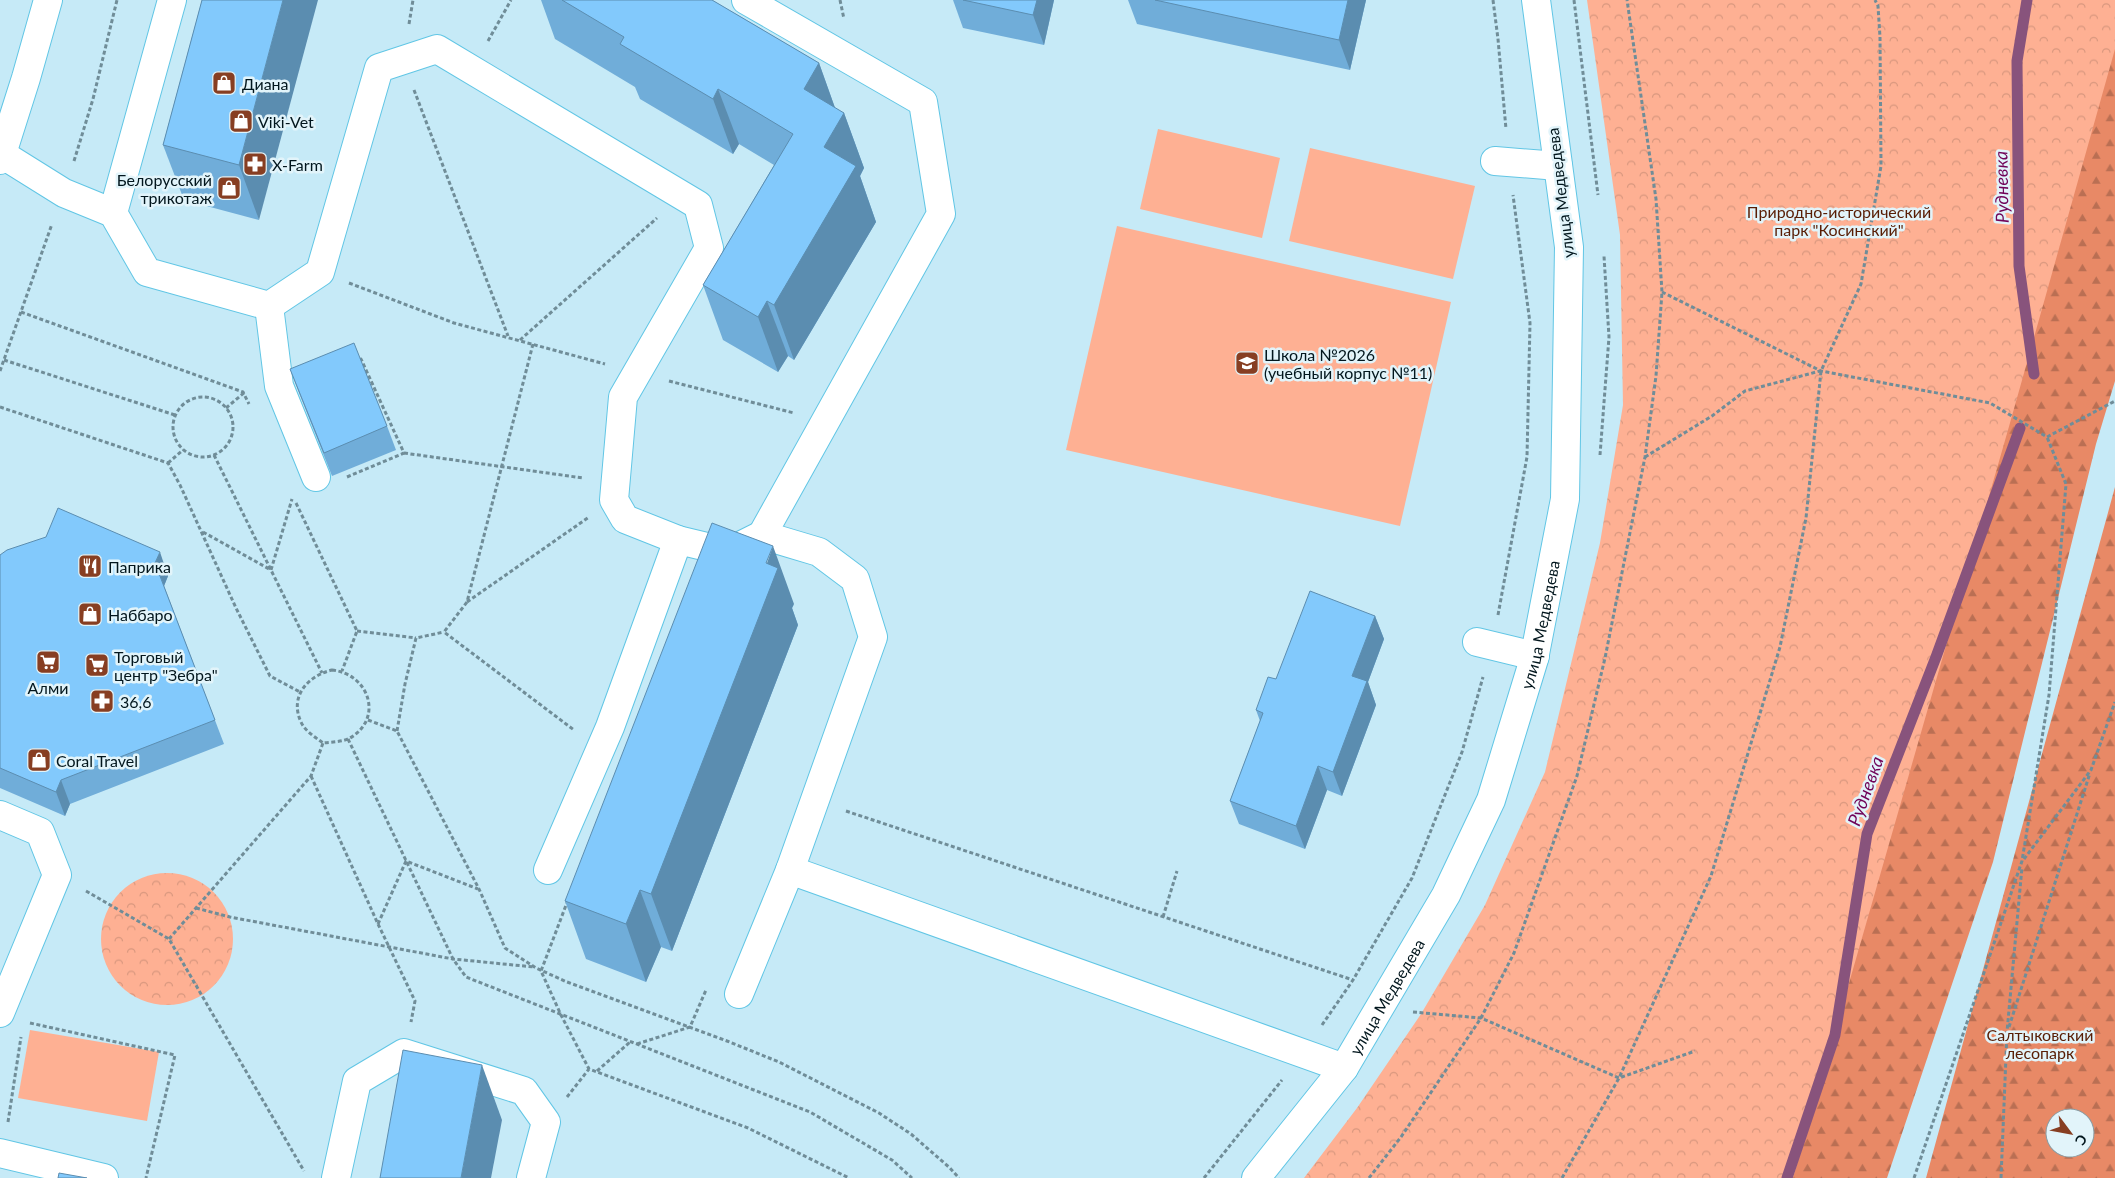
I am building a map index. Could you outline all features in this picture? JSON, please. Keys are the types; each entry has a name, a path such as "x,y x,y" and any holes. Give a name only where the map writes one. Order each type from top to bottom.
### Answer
{"street":[{"path":"48,0 1,156 64,193 113,213 147,272 269,306 320,272 379,68 436,49 698,205 709,248 623,397 615,491 625,519 678,540 728,552 762,535 941,214 923,102 746,0"},
{"path":"113,213 172,0"},
{"name":"улица Медведева","path":"1256,1178 1344,1068 1446,895 1487,808 1535,656 1566,499 1569,247 1536,0"},
{"path":"1502,162 1558,166"},
{"path":"269,306 280,391 316,477"},
{"path":"739,994 790,870 873,637 855,579 818,552 762,535"},
{"path":"548,870 610,727 678,540"},
{"path":"1484,644 1535,656"},
{"path":"0,815 40,832 57,875 12,1018"},
{"path":"790,870 1344,1068"},
{"path":"336,1178 357,1081 404,1053 524,1091 546,1122 531,1178"},
{"path":"1,1154 104,1178"}],"path":[{"path":"471,70 511,0"},
{"path":"1204,1178 1303,1054 1352,980 1412,878 1462,752 1484,644 1527,457 1530,323 1502,162 1498,40 1493,0"},
{"path":"1369,1178 1401,1137 1480,1018 1514,953 1578,776 1605,658 1645,457 1656,376 1662,292 1656,199 1627,0"},
{"path":"1562,1178 1619,1078 1711,876 1780,647 1806,518 1821,371 1861,284 1881,166 1880,37 1877,0"},
{"path":"402,60 508,337"},
{"path":"519,340 682,196"},
{"path":"320,272 454,322 826,421"},
{"path":"1662,292 1821,371 1990,403 2047,437 2066,484 2049,695 2022,861 2007,1032 2001,1178"},
{"path":"21,312 243,392 280,391"},
{"path":"467,602 533,344"},
{"path":"352,363 361,359 404,453"},
{"path":"4,360 175,415"},
{"path":"1645,457 1712,416 1745,391 1821,371"},
{"path":"226,408 243,392"},
{"path":"243,392 251,410"},
{"path":"196,397 206,397 215,400 226,408 232,423 232,433 222,449 214,455 197,456 183,450 173,434 172,425 180,407 196,397"},
{"path":"2047,437 2115,401"},
{"path":"0,408 168,463 270,676 300,692"},
{"path":"168,463 183,450"},
{"path":"316,477 324,487 404,453 503,467 615,491"},
{"path":"214,455 322,673"},
{"path":"357,631 416,638 444,632 467,602 615,491"},
{"path":"271,570 293,496 357,631 342,671"},
{"path":"202,532 271,570"},
{"path":"444,632 599,749"},
{"path":"416,638 405,684 397,731 479,889 505,948 541,971 779,1062 879,1113 911,1134 959,1178"},
{"path":"332,670 342,671 356,679 366,691 369,701 368,720 360,730 348,739 323,743 308,732 301,722 298,710 300,692 311,678 322,673 332,670"},
{"path":"2007,1032 2091,770 2115,702"},
{"path":"368,720 397,731"},
{"path":"348,739 453,959 466,977 810,1112 892,1160 912,1178"},
{"path":"169,939 311,776 323,743"},
{"path":"1914,1178 2022,861 2091,770"},
{"path":"311,776 415,1001 404,1053"},
{"path":"815,801 1352,980"},
{"path":"406,861 479,889"},
{"path":"378,924 406,861"},
{"path":"548,870 575,881 541,971 561,1015 590,1069 748,1128 849,1178"},
{"path":"1163,917 1177,871"},
{"path":"57,875 169,939 308,1178"},
{"path":"196,908 230,917 453,959 535,968"},
{"path":"690,1028 710,981 739,994"},
{"path":"1406,1010 1420,1014 1480,1018 1619,1078 1695,1051"},
{"path":"12,1018 175,1055 146,1178"},
{"path":"636,1044 690,1028"},
{"path":"1,1154 22,1032"},
{"path":"597,1071 630,1042"},
{"path":"546,1122 590,1069"}],"green space":[{"name":"Природно-исторический парк \"Косинский\"","path":"1587,0 2115,0 2115,49 2008,430 1793,1178 1304,1178 1357,1108 1421,1014 1485,905 1545,772 1600,543 1623,405 1620,235"},
{"path":"2115,0 2115,381 2096,444 1993,862 1887,1178 1645,1178"},
{"path":"1158,129 1280,158 1262,238 1140,209"},
{"path":"1310,148 1475,186 1453,279 1289,241"},
{"path":"1117,226 1451,302 1400,526 1066,450"},
{"name":"Салтыковский лесопарк","path":"2115,487 2115,1178 1926,1178"},
{"path":"167,873 180,874 192,878 214,892 228,914 232,926 232,952 228,964 214,986 192,1000 180,1004 167,1005 154,1004 142,1000 120,986 106,964 102,952 101,939 102,926 106,914 120,892 142,878 154,874"},
{"path":"30,1030 159,1052 147,1121 18,1098"}],"building":[{"path":"202,0 283,0 239,165 163,145"},
{"path":"562,0 712,0 819,63 804,89 844,113 824,147 856,166 774,305 767,301 758,317 703,285 793,134 718,89 713,99 620,44 624,37"},
{"path":"963,0 1037,0 1033,15"},
{"path":"1155,0 1348,0 1339,40"},
{"path":"354,343 387,426 324,453 290,369"},
{"name":"Торговый центр \"Зебра\"","path":"58,508 160,552 155,563 215,720 61,780 56,792 0,768 0,555 7,550 46,537"},
{"path":"712,523 773,546 766,563 778,568 651,894 640,890 626,924 565,901"},
{"path":"1310,591 1375,616 1352,676 1367,681 1333,772 1318,766 1296,826 1230,801 1263,713 1256,710 1268,677 1276,679"},
{"path":"403,1050 482,1065 461,1178 380,1178"},
{"path":"59,1173 87,1178 58,1178"}],"waterway":[{"name":"Рудневка","path":"2027,0 2017,61 2019,266 2034,374"},
{"name":"Рудневка","path":"1787,1178 1835,1035 1867,834 1936,657 2020,428"}],"place":[{"name":"Диана","path":"224,83"},
{"name":"Viki-Vet","path":"241,121"},
{"name":"X-Farm","path":"255,164"},
{"name":"Белорусский трикотаж","path":"229,188"},
{"name":"Школа №2026 (учебный корпус №11)","path":"1247,363"},
{"name":"Паприка","path":"90,566"},
{"name":"Наббаро","path":"90,614"},
{"name":"Алми","path":"48,662"},
{"name":"Торговый центр \"Зебра\"","path":"97,665"},
{"name":"36,6","path":"102,701"},
{"name":"Coral Travel","path":"39,760"}]}
